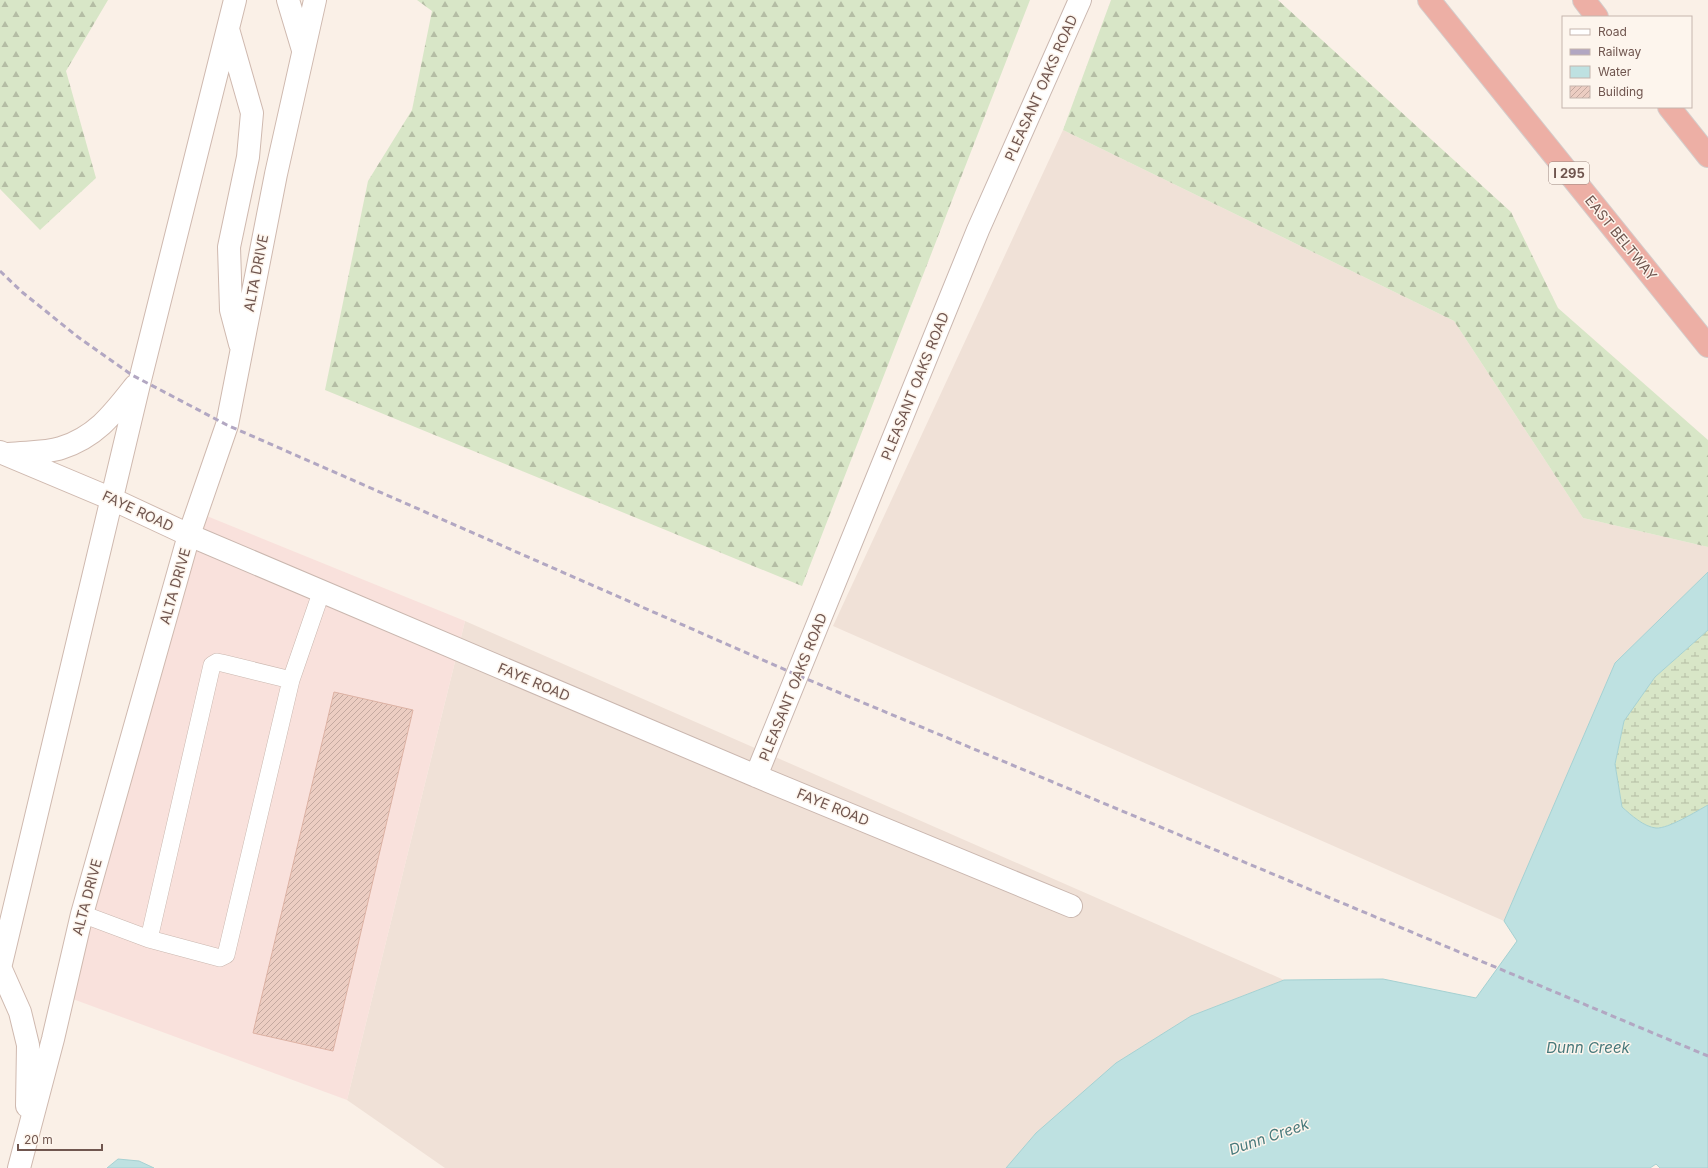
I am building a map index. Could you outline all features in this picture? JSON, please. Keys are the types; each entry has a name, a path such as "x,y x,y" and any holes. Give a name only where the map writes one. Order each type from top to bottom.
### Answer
{"highway":[{"name":"EAST BELTWAY","path":"1429,0 1708,346"},
{"path":"1584,0 1596,16"},
{"path":"1603,0 1613,16"},
{"path":"1670,108 1706,154"},
{"path":"1675,108 1706,154"}],"street":[{"path":"26,1141 28,1045 20,1012 0,967 140,380 235,0"},
{"path":"288,0 304,53"},
{"name":"ALTA DRIVE","path":"19,1168 53,1039 82,914 189,535 227,425 276,174 315,0"},
{"name":"PLEASANT OAKS ROAD","path":"756,776 978,230 1080,0"},
{"path":"228,28 252,113 248,157 229,247 231,310 241,349"},
{"path":"3,453 60,449 88,436 115,411 140,380"},
{"name":"FAYE ROAD","path":"3,453 112,499 189,535 322,590 409,629 756,776 1071,906"}],"lane":[{"path":"82,914 149,939 220,958 226,955 292,680 322,590"},
{"path":"149,939 212,665 217,662 222,662 292,680"}],"shaded area":[{"path":"1063,130 1454,321 1583,518 1708,547 1708,572 1615,663 1504,921 833,626"},
{"path":"192,510 465,621 347,1100 70,998"},
{"path":"465,621 1284,980 1191,1016 1116,1063 1036,1133 1006,1168 445,1168 347,1100"}],"green space":[{"path":"0,0 108,0 66,71 96,178 40,230 0,189"},
{"path":"417,0 1030,0 802,586 325,390 368,181 412,110 432,11"},
{"path":"1111,0 1278,0 1511,212 1558,308 1708,440 1708,547 1583,518 1454,321 1063,130"},
{"path":"1708,630 1708,805 1668,826 1661,828 1651,827 1638,820 1622,807 1615,764 1624,721 1655,677"}],"water":[{"name":"Dunn Creek","path":"1708,572 1708,630 1655,677 1624,721 1615,764 1622,807 1638,820 1651,827 1661,828 1668,826 1708,805 1708,1168 1660,1168 1656,1164 1650,1168 1006,1168 1036,1133 1116,1063 1191,1016 1284,980 1383,979 1476,998 1517,941 1504,921 1615,663"},
{"path":"118,1159 139,1161 154,1168 107,1168"}],"building":[{"path":"334,692 413,710 333,1051 253,1033"}],"railway":[{"path":"0,271 22,292 78,337 132,375 227,425 797,675 1708,1056"}]}
